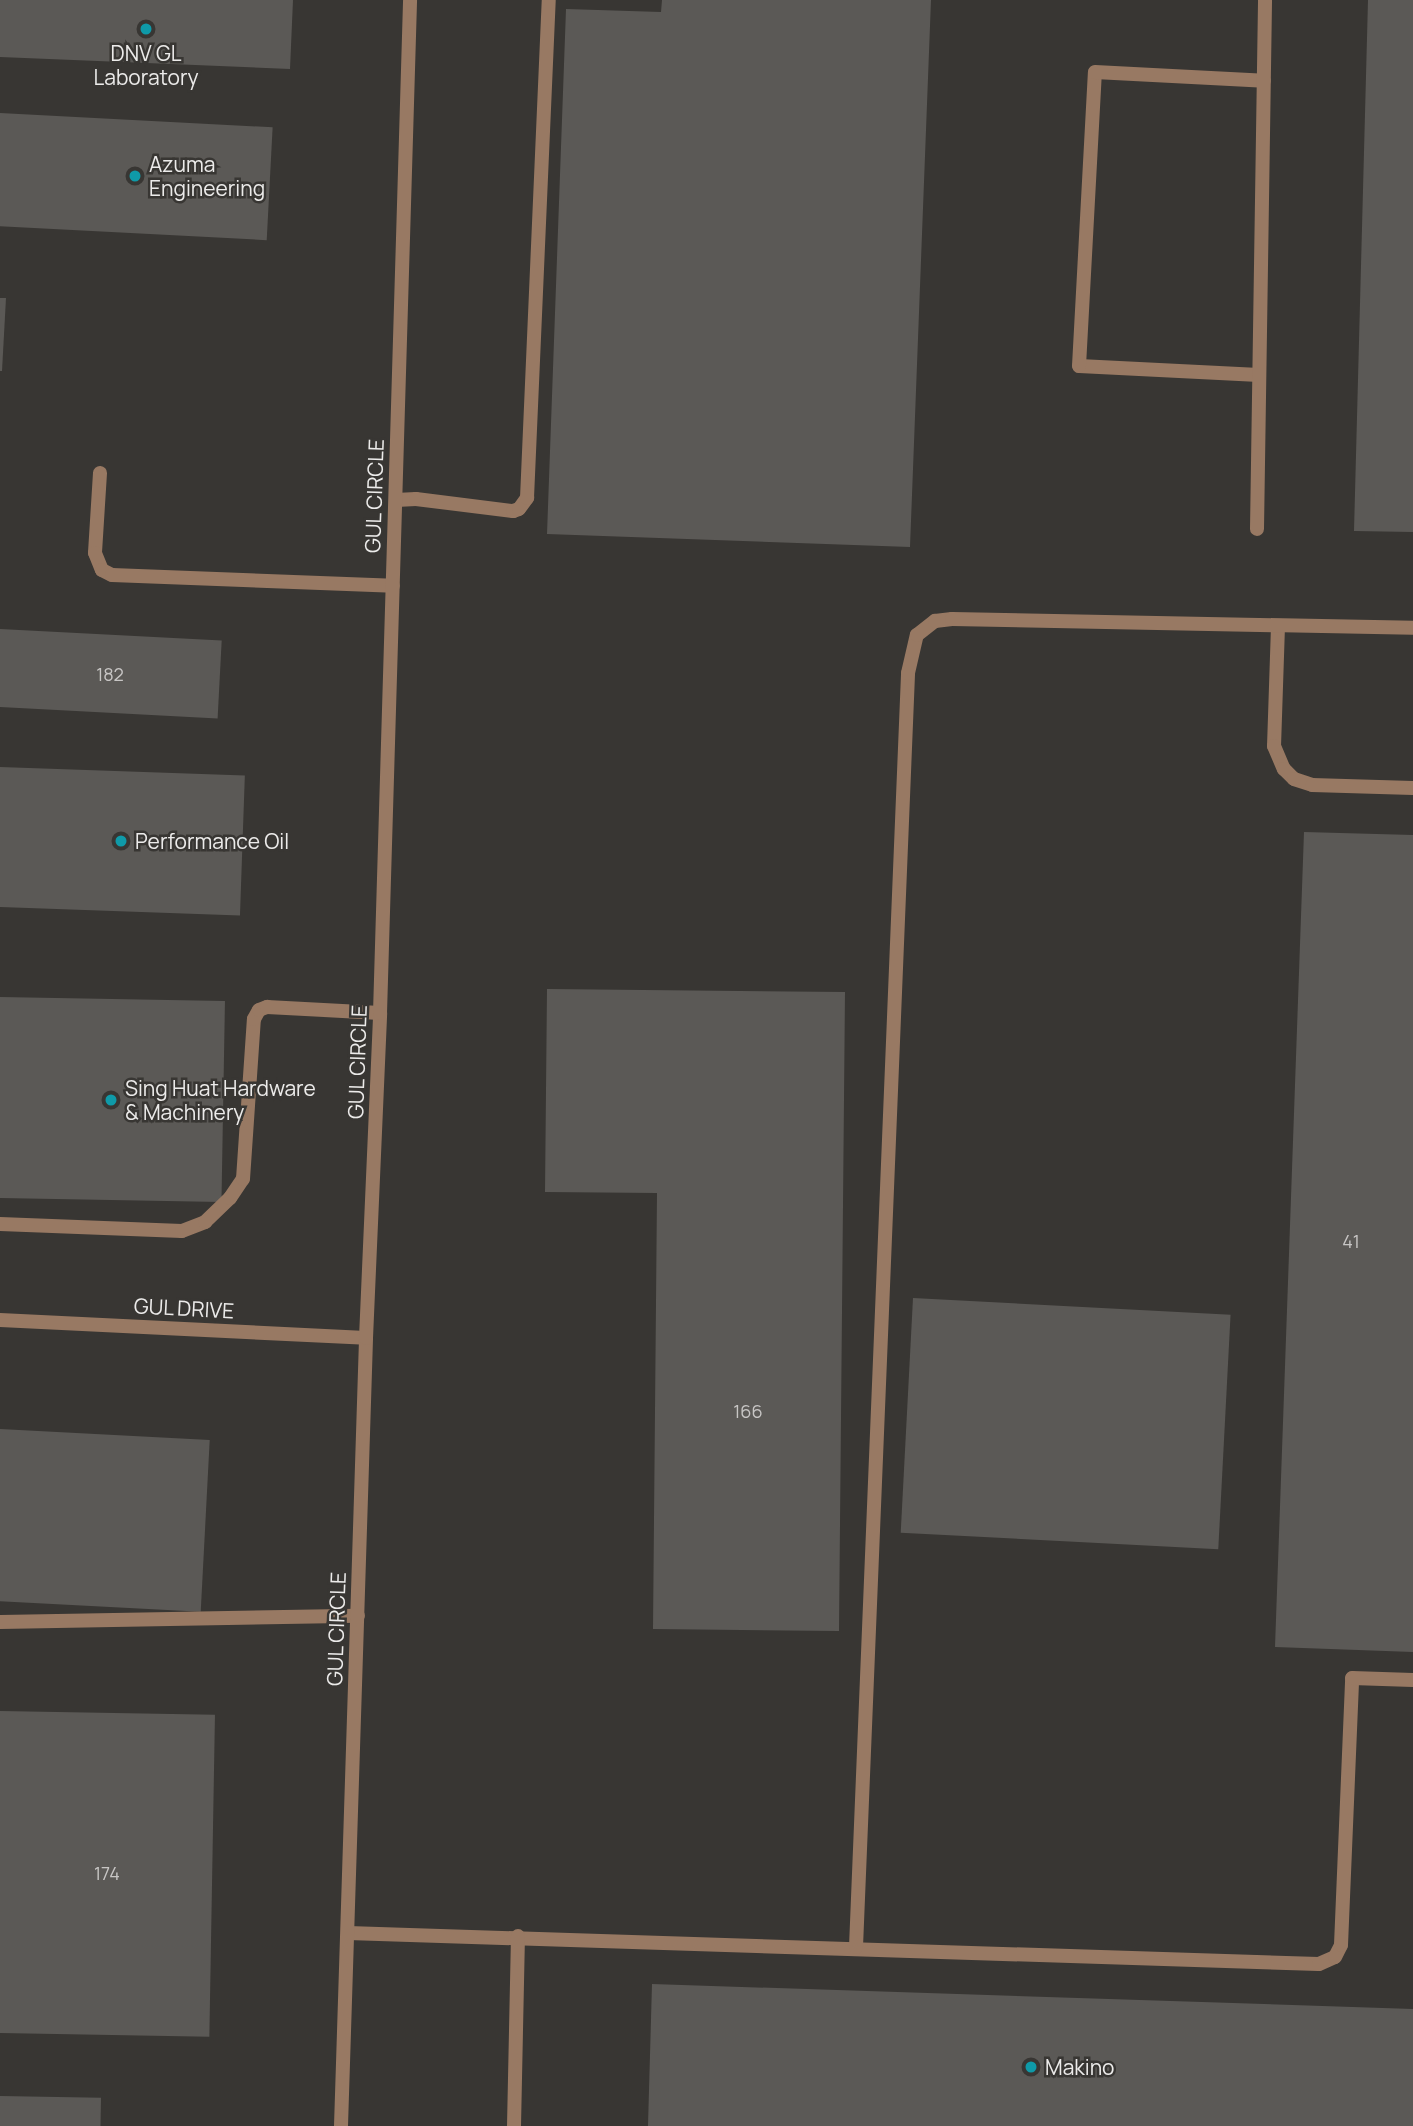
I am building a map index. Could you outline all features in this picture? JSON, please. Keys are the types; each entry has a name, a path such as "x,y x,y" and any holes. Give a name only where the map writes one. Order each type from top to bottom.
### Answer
{"street":[{"name":"GUL CIRCLE","path":"341,2126 366,1338 380,1013 410,0"},
{"path":"396,500 416,499 513,511 524,504 527,498 549,0"},
{"path":"1257,529 1265,0"},
{"path":"1259,376 1079,366 1095,72 1264,81"},
{"path":"100,473 95,553 102,570 112,575 393,586"},
{"path":"856,1947 912,648 925,627 935,621 952,619 1413,628"},
{"path":"1278,626 1273,746 1284,769 1293,779 1312,785 1413,788"},
{"path":"0,1224 183,1231 205,1222 230,1198 243,1179 254,1019 259,1010 267,1007 380,1013"},
{"name":"GUL DRIVE","path":"0,1320 366,1338"},
{"path":"0,1622 358,1616"},
{"path":"348,1933 519,1936 1319,1964 1335,1957 1341,1945 1343,1930 1352,1678 1413,1680"},
{"path":"514,2126 519,1936"}],"building":[{"name":"DNV GL Laboratory","path":"0,0 293,0 290,69 0,57"},
{"path":"662,0 931,0 910,547 547,534 566,9 661,12"},
{"path":"1368,0 1413,0 1413,532 1354,531"},
{"name":"Azuma Engineering","path":"0,113 273,127 267,240 0,226"},
{"path":"0,298 6,298 2,371 0,371"},
{"path":"0,629 222,641 218,719 0,707"},
{"name":"Performance Oil","path":"0,767 245,776 240,915 0,907"},
{"path":"1304,832 1413,835 1413,1652 1275,1647"},
{"path":"547,989 845,992 839,1631 653,1629 657,1193 545,1192"},
{"name":"Sing Huat Hardware & Machinery","path":"0,997 225,1001 221,1202 0,1198"},
{"path":"913,1298 1231,1315 1218,1549 901,1533"},
{"path":"0,1429 210,1440 201,1612 0,1601"},
{"path":"0,1711 215,1715 209,2037 0,2033"},
{"name":"Makino","path":"652,1984 1413,2009 1413,2126 648,2126"},
{"path":"0,2096 101,2098 100,2126 0,2126"}],"place":[{"name":"DNV GL Laboratory","path":"146,29"},
{"name":"Azuma Engineering","path":"135,176"},
{"name":"Performance Oil","path":"121,841"},
{"name":"Sing Huat Hardware & Machinery","path":"111,1100"},
{"name":"Makino","path":"1031,2067"}]}
